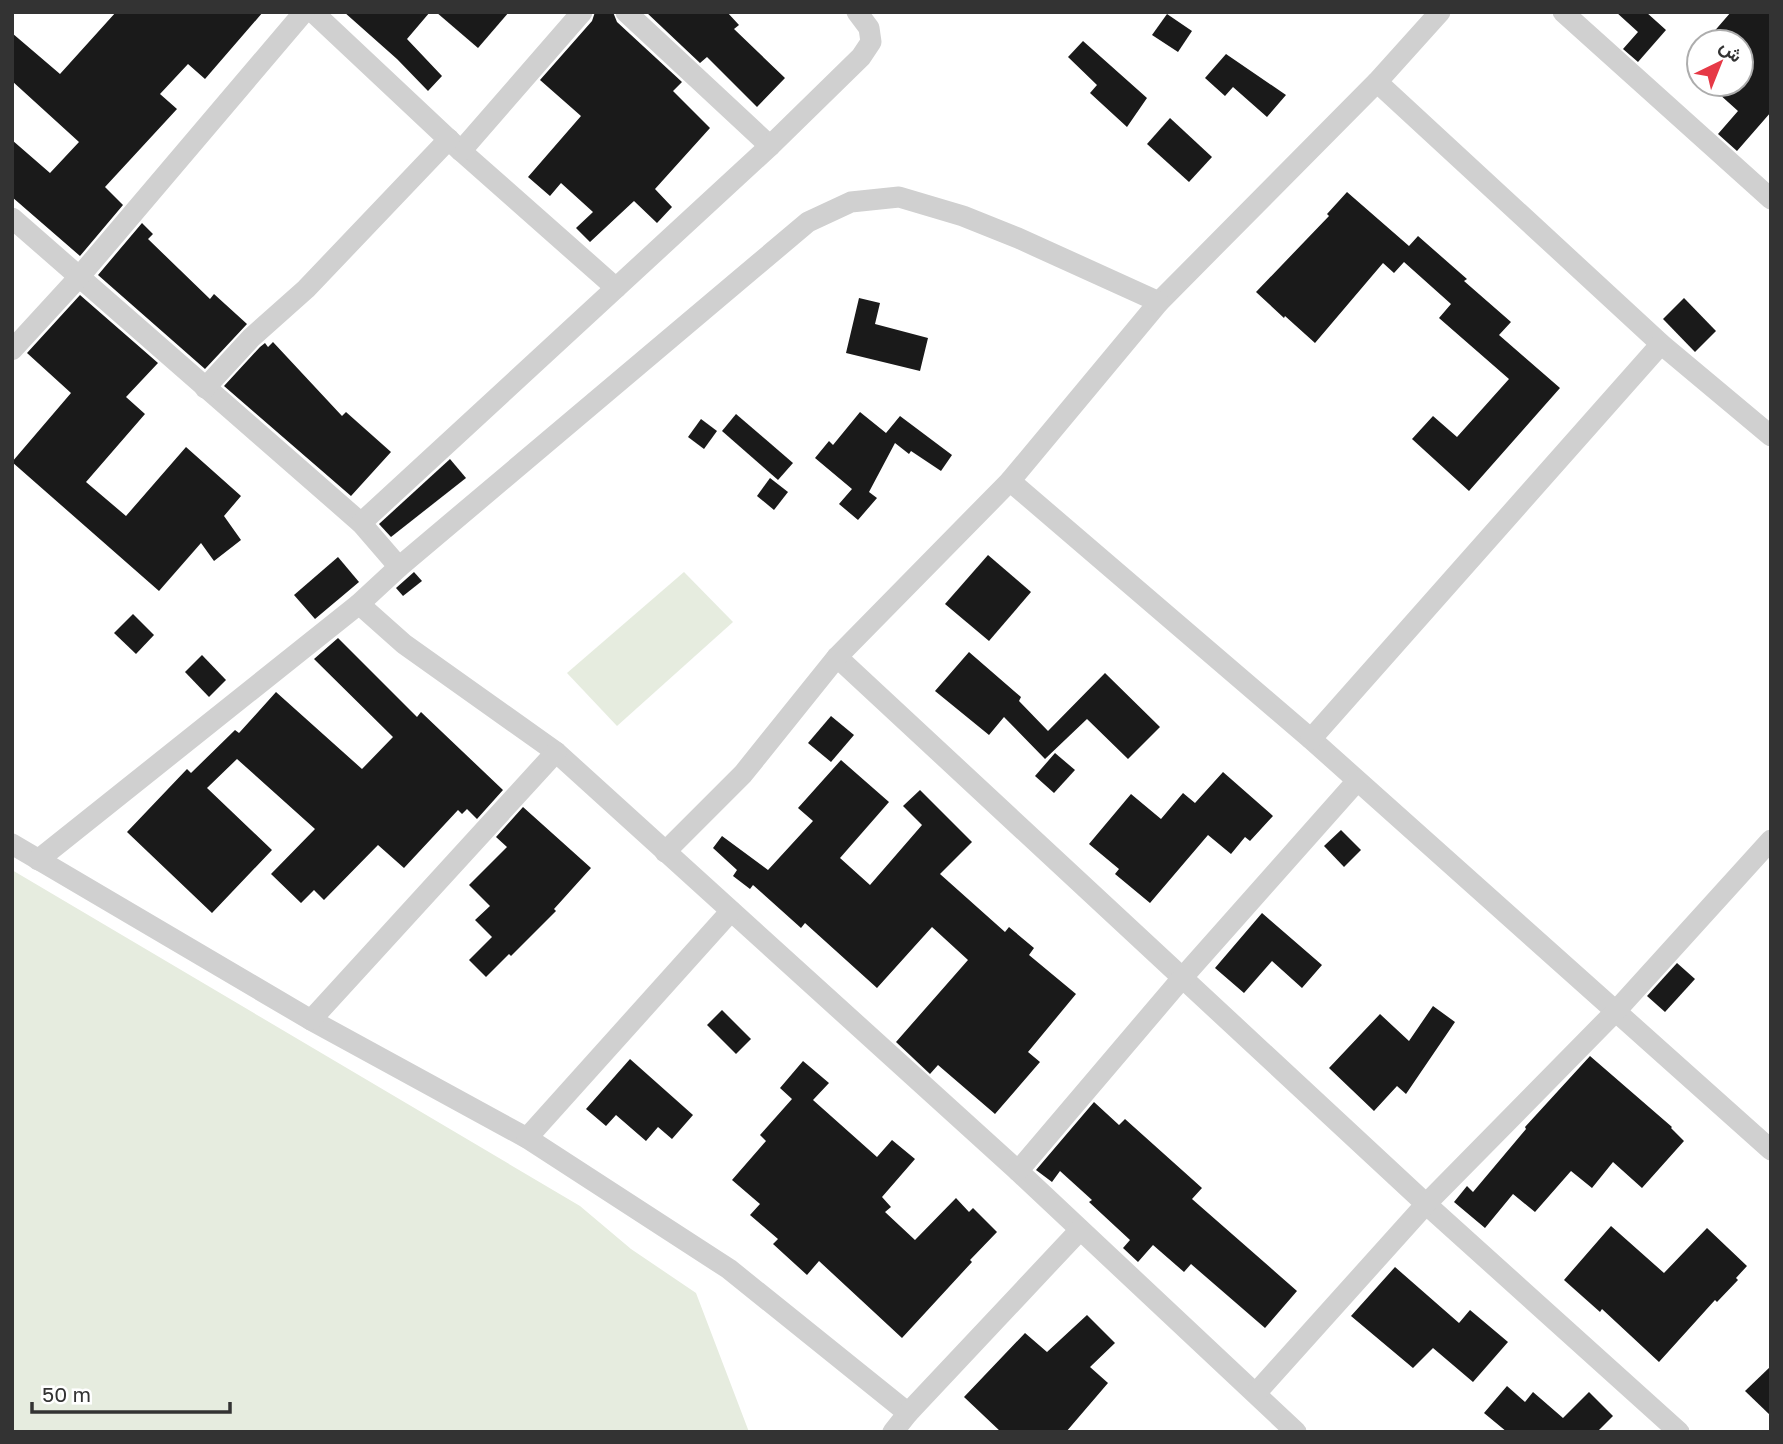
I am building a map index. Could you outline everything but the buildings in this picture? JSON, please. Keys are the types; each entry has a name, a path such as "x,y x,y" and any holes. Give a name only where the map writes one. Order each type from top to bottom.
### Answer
{"street":[{"path":"12,350 79,277 303,12"},
{"path":"313,12 455,145 615,288"},
{"path":"205,388 251,338 306,289 455,145 582,12"},
{"path":"625,12 770,146"},
{"path":"361,523 770,146 862,57 871,42 869,27 857,12"},
{"path":"665,852 743,774 836,657 1010,481 1159,302 1377,82 1440,12"},
{"path":"1563,12 1769,194"},
{"path":"1377,82 1661,344 1771,436"},
{"path":"38,860 359,604 398,567 808,222 851,202 899,197 963,216 1159,302"},
{"path":"12,218 361,523 398,567"},
{"path":"1311,739 1661,344"},
{"path":"1010,481 1311,739 1771,1150"},
{"path":"359,604 404,644 556,752 1018,1171 1296,1432"},
{"path":"836,657 1426,1204 1679,1432"},
{"path":"311,1020 556,752"},
{"path":"1018,1171 1183,977 1357,781"},
{"path":"1256,1393 1426,1204 1615,1012 1771,840"},
{"path":"12,844 311,1020 527,1138 729,1269 908,1413"},
{"path":"527,1138 731,911"},
{"path":"893,1432 1080,1230"}],"shaded area":[{"path":"684,572 733,622 617,726 567,673"},
{"path":"12,870 580,1206 631,1249 696,1293 749,1432 12,1432"}]}
